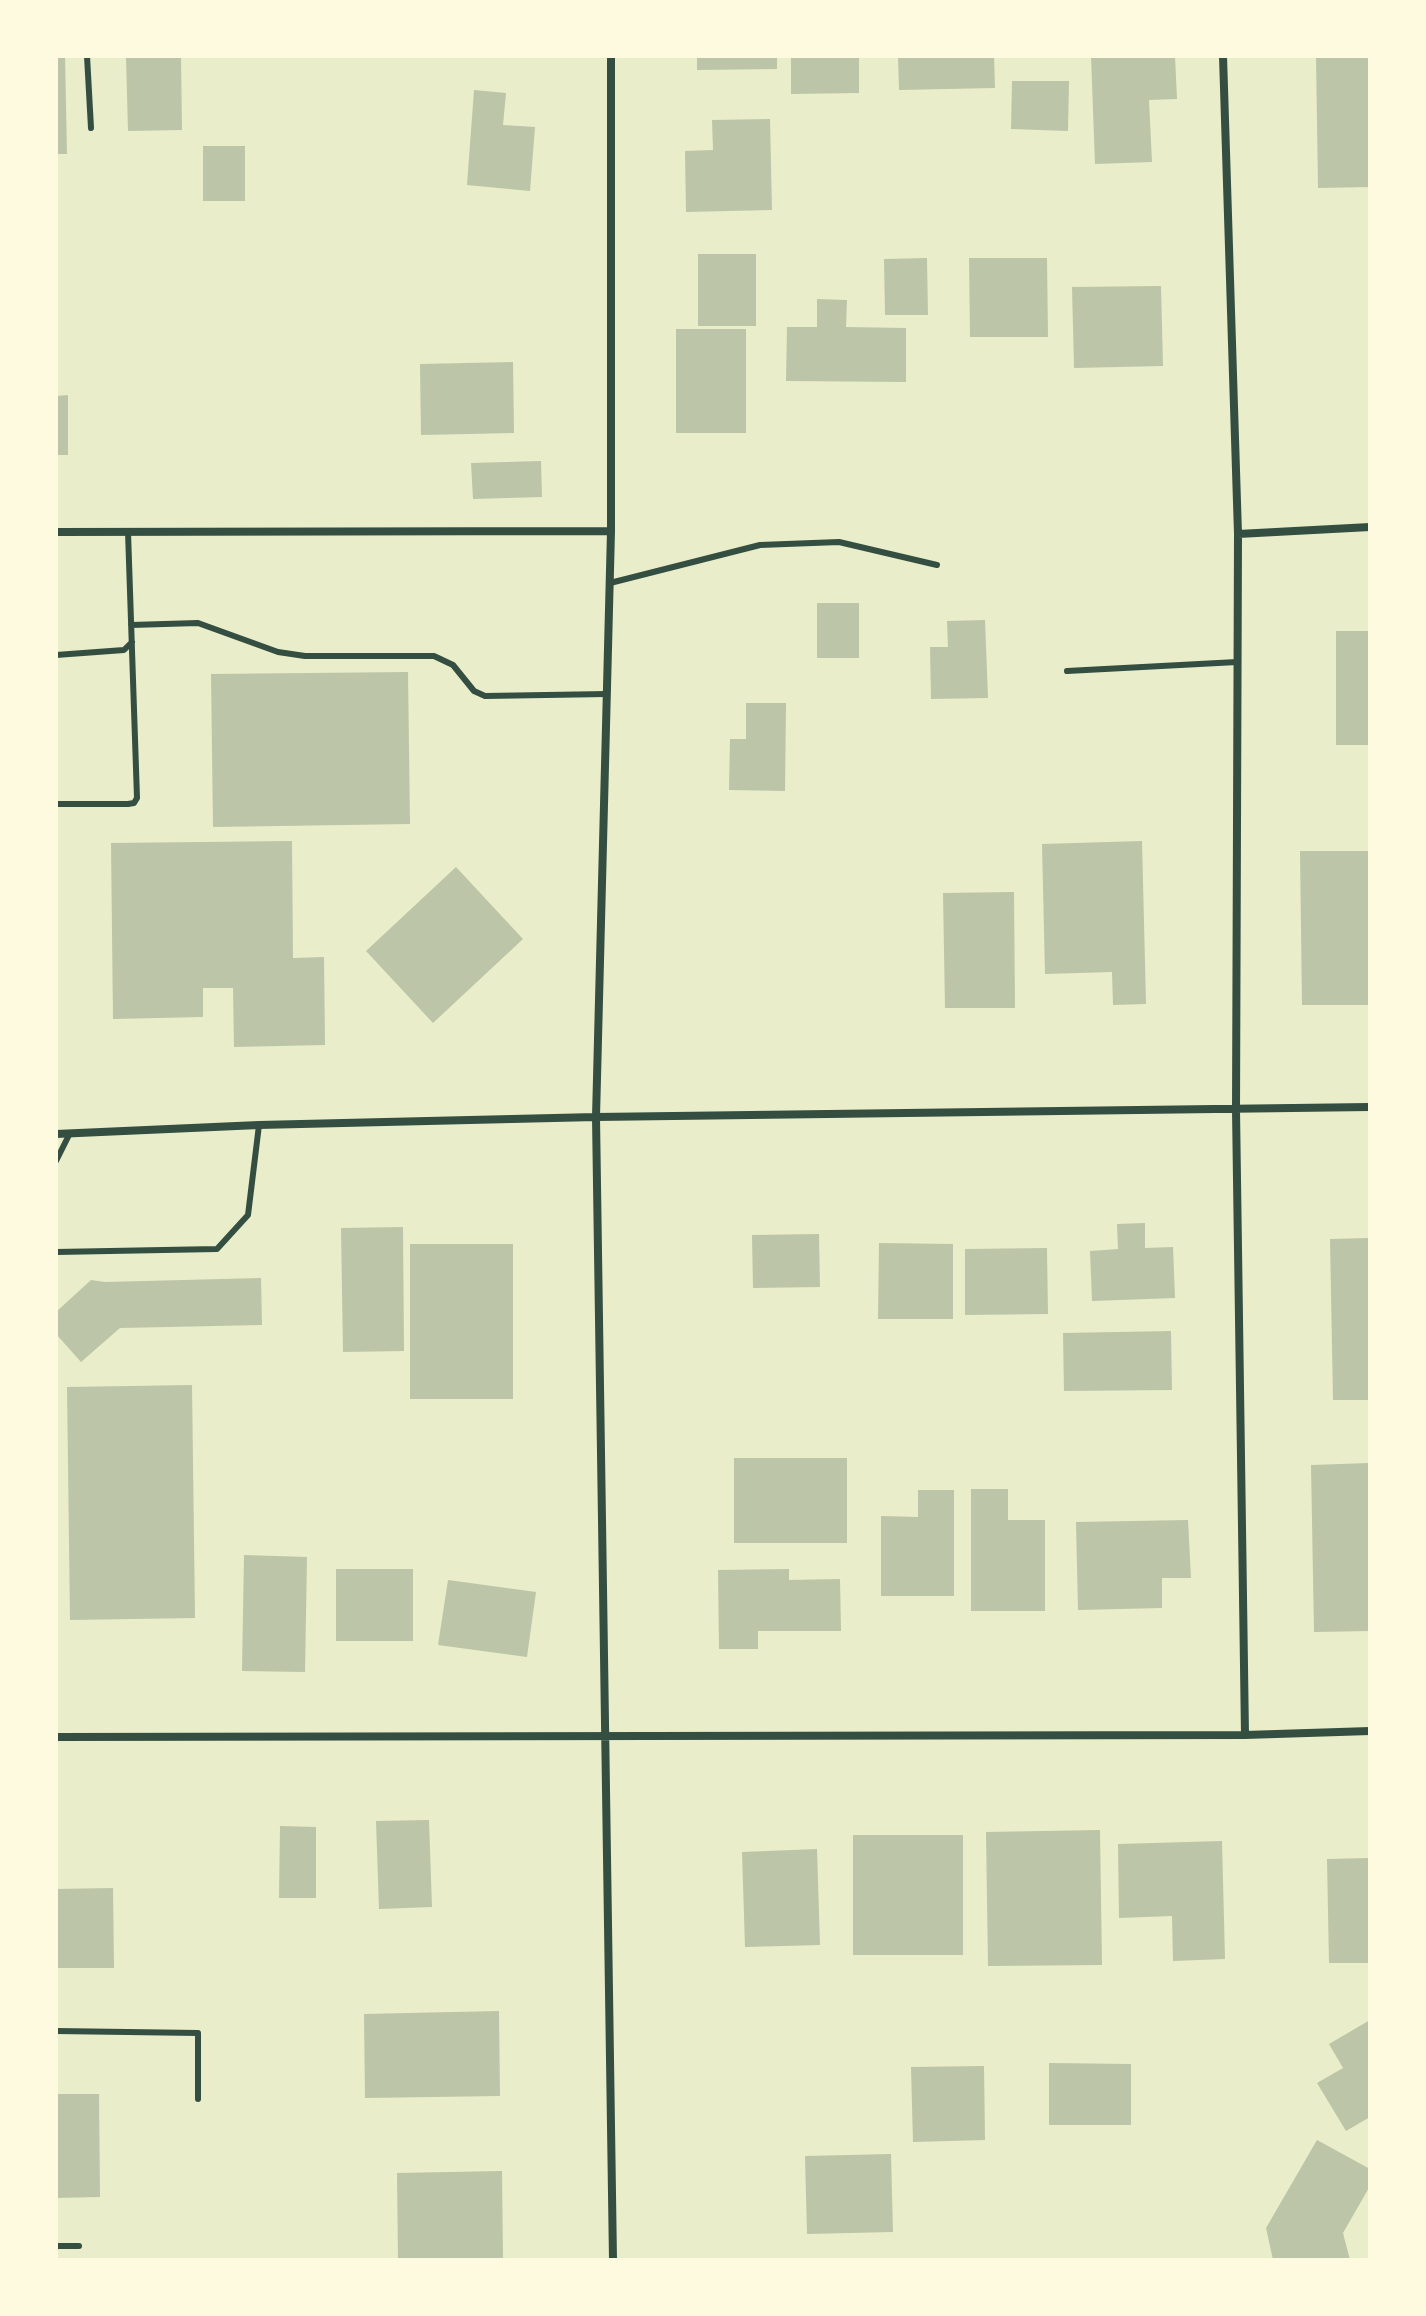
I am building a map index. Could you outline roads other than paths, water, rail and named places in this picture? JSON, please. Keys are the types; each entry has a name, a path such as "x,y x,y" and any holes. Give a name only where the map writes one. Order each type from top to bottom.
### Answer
{"street":[{"path":"611,56 611,531 596,1117 613,2260"},
{"path":"1223,56 1238,534 1236,1110 1245,1735"},
{"path":"1238,534 1370,527"},
{"path":"56,532 611,531"},
{"path":"56,1134 259,1125 596,1117 1370,1107"},
{"path":"56,1737 1245,1735 1370,1731"}],"lane":[{"path":"87,56 91,128"},
{"path":"56,804 134,803 137,798 128,532"},
{"path":"610,583 760,545 839,542 937,565"},
{"path":"131,625 198,623 278,652 305,656 434,656 453,665 474,691 485,696 607,694"},
{"path":"56,655 124,650 132,642"},
{"path":"1067,671 1237,662"},
{"path":"56,1252 217,1249 248,1215 259,1125"},
{"path":"56,1161 70,1133"},
{"path":"56,2031 198,2033 198,2099"},
{"path":"56,2246 79,2246"}]}
